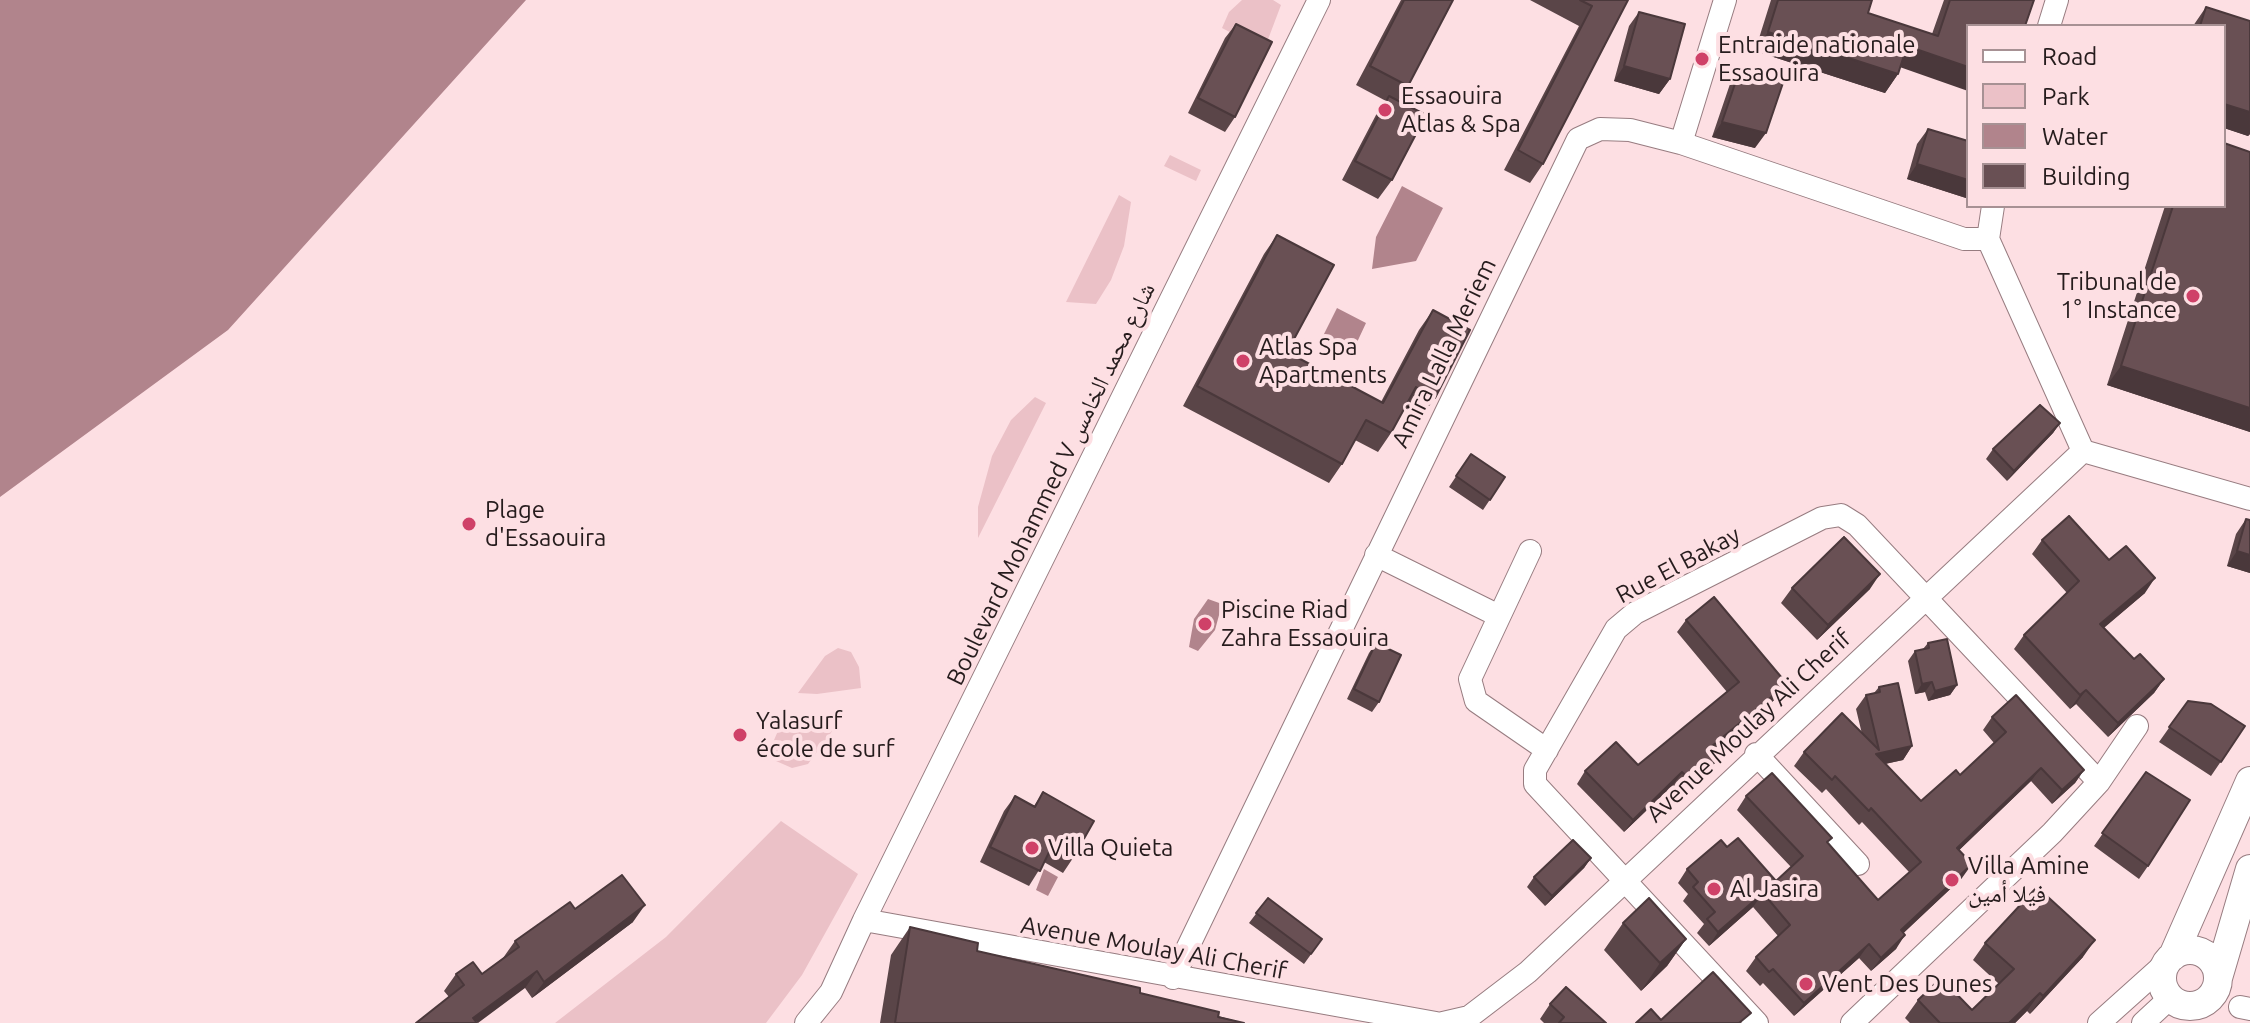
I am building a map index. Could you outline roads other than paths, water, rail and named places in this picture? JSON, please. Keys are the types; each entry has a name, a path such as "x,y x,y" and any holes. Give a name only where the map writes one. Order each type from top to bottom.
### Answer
{"main road":[{"path":"2215,987 2197,1005 2174,1009 2162,985 2170,959 2250,781"},
{"path":"2204,1023 2247,886"},
{"path":"2170,959 2198,952 2212,962 2215,987"}],"street":[{"name":"Boulevard Mohammed V شارع محمد الخامس","path":"831,992 1319,0"},
{"path":"1681,143 1725,0"},
{"path":"2050,24 2057,0"},
{"name":"Amira Lalla Meriem","path":"1173,978 1578,139 1600,129 1630,130 1681,143 1964,239 1988,239"},
{"path":"1993,208 1988,239 2083,451 2250,499"},
{"name":"Avenue Moulay Ali Cherif","path":"1443,1023 1469,1017 1494,1001 2083,451"},
{"name":"Rue El Bakay","path":"1757,1023 1535,784 1535,770 1616,629 1635,613 1822,518 1841,515 1857,525 2099,782"},
{"path":"1530,551 1470,679 1476,701 1547,750"},
{"path":"1376,555 1499,616"},
{"path":"1852,1023 2052,833 2099,782 2137,726"},
{"path":"1756,754 1858,864"},
{"name":"Avenue Moulay Ali Cherif","path":"864,920 1436,1023"},
{"path":"2099,1023 2170,959"},
{"path":"806,1023 831,992"},
{"path":"827,1023 831,992"},
{"path":"2143,1023 2174,1009"}],"water":[{"path":"0,0 526,0 228,330 0,497"},
{"path":"1402,186 1443,208 1416,261 1372,269 1376,237"},
{"path":"1337,308 1366,323 1352,353 1322,338"},
{"name":"Piscine Riad Zahra Essaouira","path":"1208,599 1222,604 1215,630 1198,651 1189,647 1194,619"},
{"path":"1044,869 1058,877 1048,896 1036,890"}],"place":[{"name":"Entraide nationale Essaouira","path":"1702,59"},
{"name":"Essaouira Atlas & Spa","path":"1385,110"},
{"name":"Tribunal de 1° Instance","path":"2193,296"},
{"name":"Atlas Spa Apartments","path":"1243,361"},
{"name":"Plage d'Essaouira","path":"469,524"},
{"name":"Piscine Riad Zahra Essaouira","path":"1205,624"},
{"name":"Yalasurf école de surf","path":"740,735"},
{"name":"Villa Quieta","path":"1032,848"},
{"name":"Villa Amine فيلا أمين","path":"1952,880"},
{"name":"Al Jasira","path":"1714,889"},
{"name":"Vent Des Dunes","path":"1806,984"}]}
